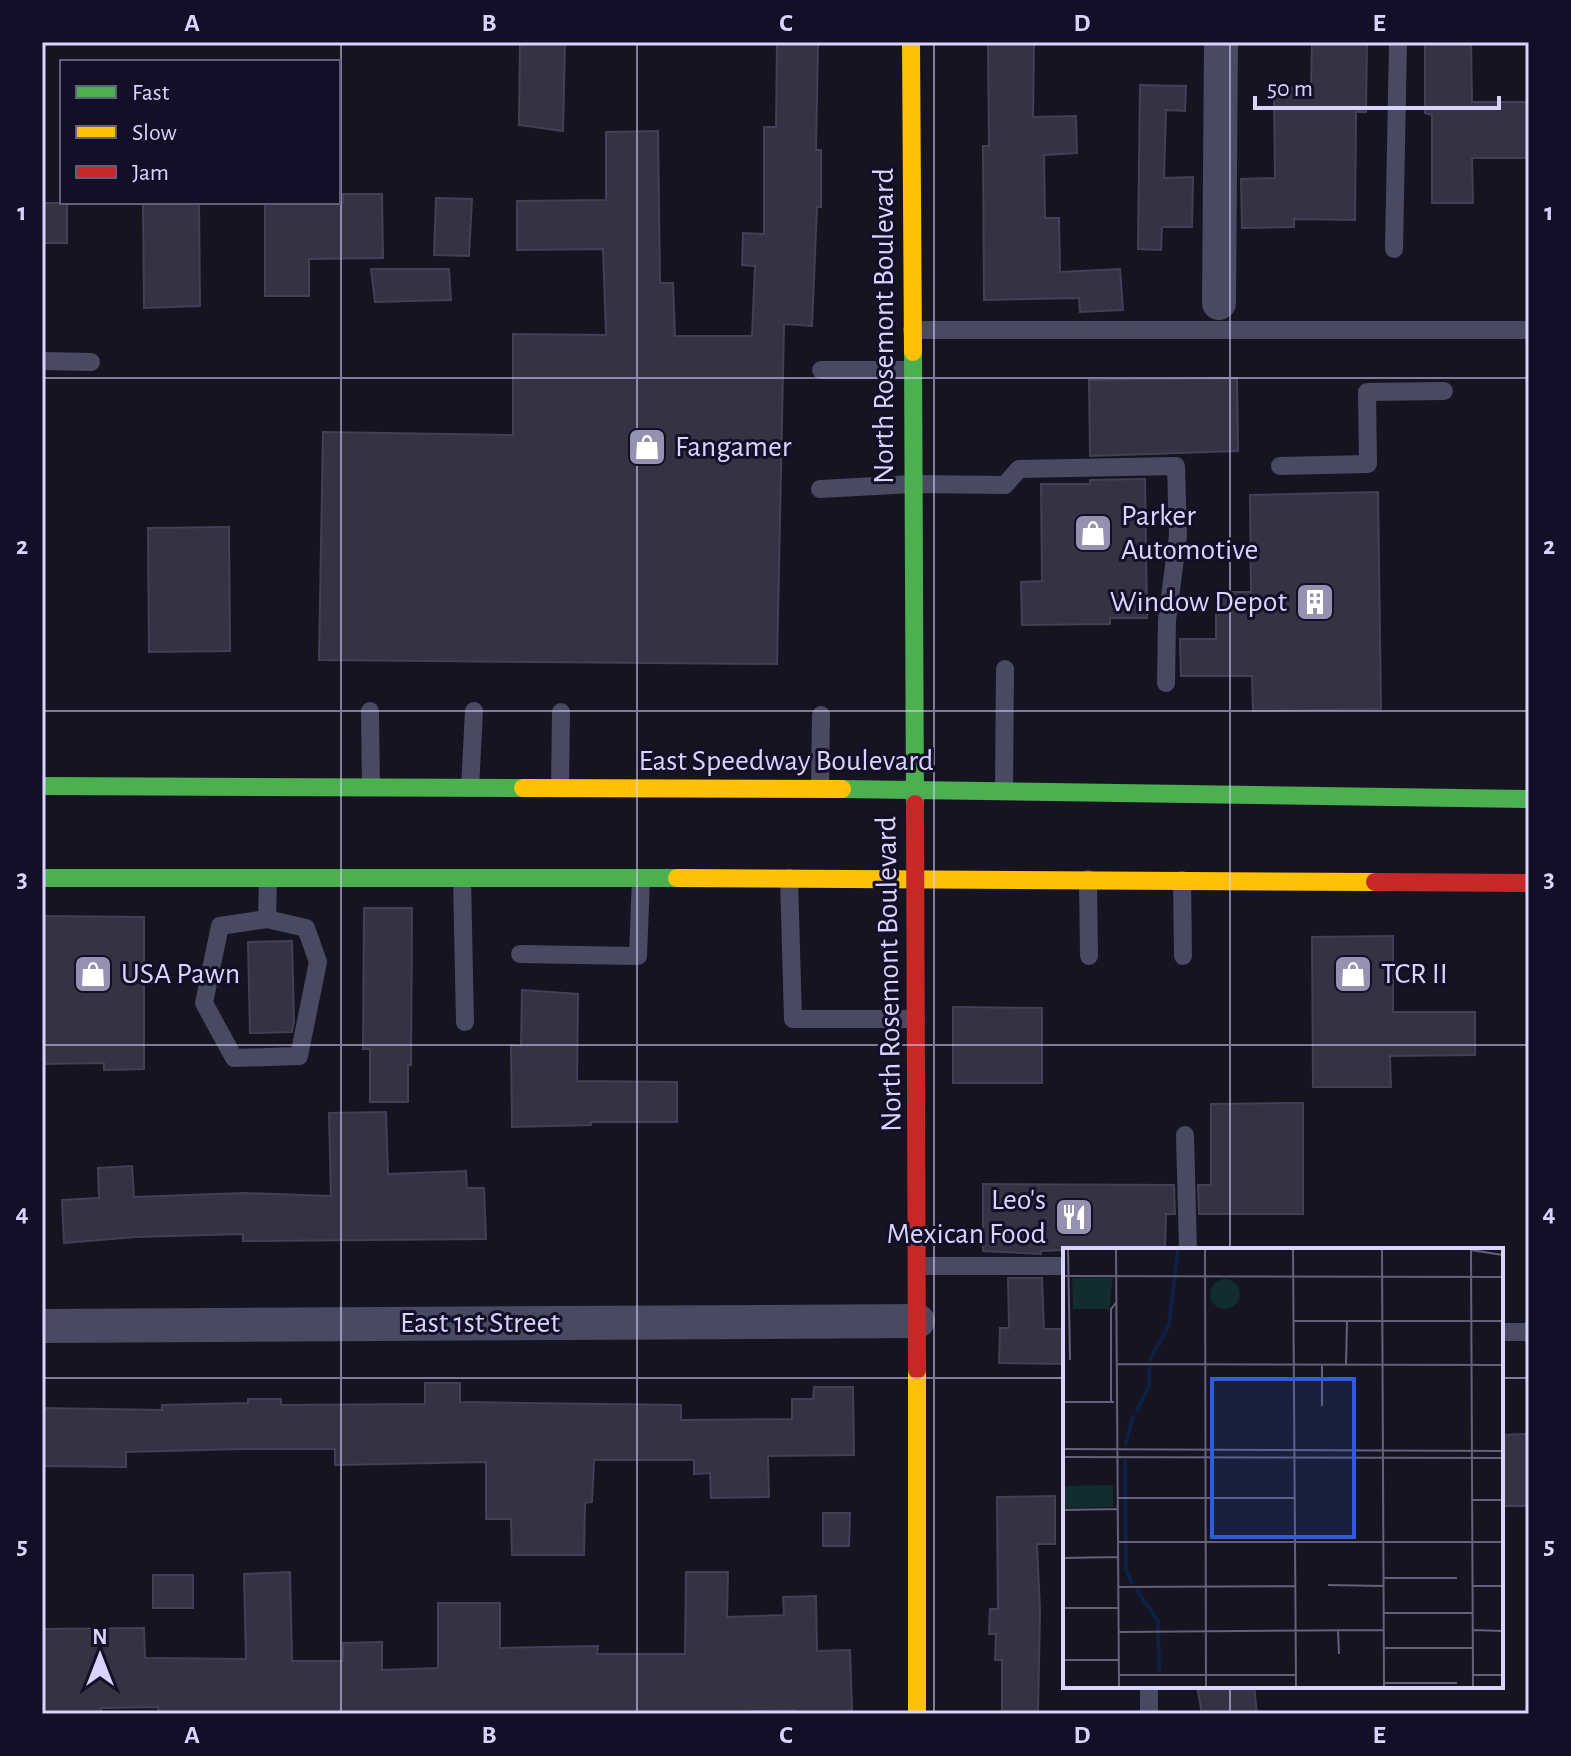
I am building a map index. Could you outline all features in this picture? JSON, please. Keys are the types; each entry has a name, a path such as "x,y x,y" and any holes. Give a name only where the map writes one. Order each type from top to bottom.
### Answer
{"main road":[{"name":"North Rosemont Boulevard","path":"911,42 918,1266 917,1714"},
{"name":"East Speedway Boulevard","path":"42,786 915,789 1529,799"},
{"path":"42,878 914,878 1529,883"}],"street":[{"path":"1219,303 1221,42"},
{"name":"East 1st Street","path":"42,1326 918,1321"}],"lane":[{"path":"1394,249 1398,42"},
{"path":"912,330 1529,330"},
{"path":"42,361 91,362"},
{"path":"821,370 913,370"},
{"path":"1280,466 1368,464 1367,392 1444,391"},
{"path":"820,489 913,484 1005,485 1019,469 1176,466 1178,535 1167,620 1166,683"},
{"path":"1004,790 1005,669"},
{"path":"370,711 371,787"},
{"path":"470,788 474,711"},
{"path":"560,788 561,712"},
{"path":"820,789 821,715"},
{"path":"267,919 268,878"},
{"path":"462,878 465,1022"},
{"path":"520,954 638,956 641,878"},
{"path":"789,878 793,1019 916,1019"},
{"path":"1088,879 1089,956"},
{"path":"1182,880 1183,956"},
{"path":"267,919 306,928 318,962 299,1056 234,1058 204,1003 220,926 267,919"},
{"path":"1185,1135 1188,1248"},
{"path":"918,1266 1062,1266"},
{"path":"1503,1332 1529,1332"},
{"path":"1149,1688 1149,1714"}],"building":[{"path":"520,42 565,42 563,131 519,125"},
{"path":"777,42 818,42 816,150 821,150 821,207 817,207 812,326 784,324 777,664 319,660 323,432 513,435 513,334 606,335 603,249 517,250 517,201 606,200 606,132 658,131 660,283 673,283 675,336 752,336 755,266 742,265 743,233 764,234 764,127 776,127"},
{"path":"988,42 1034,42 1033,117 1076,116 1077,153 1044,155 1045,218 1059,218 1060,272 1120,269 1123,310 1080,312 1079,298 984,300 983,146 989,146"},
{"path":"1312,42 1367,42 1366,112 1356,112 1355,220 1294,219 1294,227 1242,228 1241,179 1275,178 1274,88 1311,88"},
{"path":"1425,42 1471,42 1472,102 1529,102 1529,158 1472,158 1473,203 1432,203 1432,115 1425,113"},
{"path":"1140,85 1186,86 1185,111 1166,110 1164,178 1193,177 1192,227 1162,227 1161,250 1138,249"},
{"path":"343,194 382,194 383,258 309,259 309,296 265,296 265,204 343,202"},
{"path":"436,198 472,199 469,256 434,255"},
{"path":"42,203 67,204 67,243 42,243"},
{"path":"143,204 199,204 200,306 144,308"},
{"path":"371,269 449,269 451,300 375,302"},
{"path":"1237,378 1238,451 1090,456 1089,380"},
{"name":"Parker Automotive","path":"1145,479 1147,618 1110,618 1110,624 1022,625 1021,582 1042,581 1041,484"},
{"name":"Window Depot","path":"1378,492 1381,709 1253,711 1252,676 1181,676 1180,639 1216,639 1216,592 1251,592 1250,495"},
{"path":"229,527 230,651 149,652 148,528"},
{"path":"364,908 412,908 408,1102 370,1102 370,1049 363,1049"},
{"name":"USA Pawn","path":"42,916 144,917 144,1069 104,1070 104,1063 42,1064"},
{"name":"TCR II","path":"1393,936 1393,1012 1475,1012 1475,1055 1390,1056 1391,1087 1313,1087 1312,937"},
{"path":"292,941 292,1032 250,1033 248,942"},
{"path":"522,990 578,994 577,1081 677,1082 677,1122 591,1122 591,1125 512,1127 511,1045 521,1046"},
{"path":"953,1007 1042,1008 1042,1083 953,1083"},
{"path":"1303,1103 1303,1214 1199,1214 1198,1185 1211,1185 1211,1104"},
{"path":"386,1112 388,1174 466,1171 467,1188 484,1188 486,1239 243,1241 243,1234 64,1243 62,1200 99,1198 98,1168 132,1166 134,1197 244,1193 331,1196 329,1113"},
{"name":"Leo's Mexican Food","path":"983,1184 1174,1185 1175,1214 1166,1214 1165,1248 1063,1248 1041,1251 1041,1254 983,1251"},
{"path":"1008,1278 1042,1278 1044,1329 1063,1329 1063,1364 999,1363 1000,1328 1009,1328"},
{"path":"425,1383 460,1383 460,1402 681,1405 681,1420 792,1419 792,1399 813,1399 814,1387 853,1387 854,1455 768,1456 769,1497 711,1498 710,1473 694,1474 694,1460 594,1460 592,1502 585,1503 584,1555 512,1555 511,1519 486,1519 486,1462 335,1465 335,1449 241,1449 126,1452 126,1467 42,1466 42,1408 162,1410 162,1405 248,1403 248,1399 281,1399 281,1405 425,1404"},
{"path":"1529,1434 1529,1506 1503,1506 1503,1435"},
{"path":"1055,1496 1055,1544 1037,1544 1040,1610 1038,1714 1002,1714 1002,1660 995,1660 996,1634 989,1634 990,1609 998,1609 997,1497"},
{"path":"823,1513 850,1513 849,1546 823,1546"},
{"path":"290,1572 292,1661 343,1661 343,1643 382,1642 382,1670 438,1668 438,1603 500,1603 500,1648 598,1646 597,1654 685,1654 686,1572 728,1572 727,1617 784,1615 783,1597 816,1596 817,1651 850,1650 852,1712 158,1714 158,1707 101,1708 101,1714 42,1714 42,1629 144,1628 145,1658 246,1659 244,1574"},
{"path":"153,1575 193,1575 193,1608 153,1608"},
{"path":"1197,1688 1254,1688 1257,1714 1202,1714"}],"traffic: fast":[{"path":"913,352 915,804"},
{"path":"42,786 523,788"},
{"path":"842,789 1529,799"},
{"path":"42,878 677,878"}],"traffic: slow":[{"path":"911,42 913,352"},
{"path":"523,788 842,789"},
{"path":"677,878 1375,882"},
{"path":"917,1370 917,1714"}],"traffic: jam":[{"path":"915,804 917,1370"},
{"path":"1375,882 1529,883"}],"place":[{"name":"Fangamer","path":"647,447"},
{"name":"Parker Automotive","path":"1093,533"},
{"name":"Window Depot","path":"1315,602"},
{"name":"USA Pawn","path":"93,974"},
{"name":"TCR II","path":"1353,974"},
{"name":"Leo's Mexican Food","path":"1074,1217"}]}
